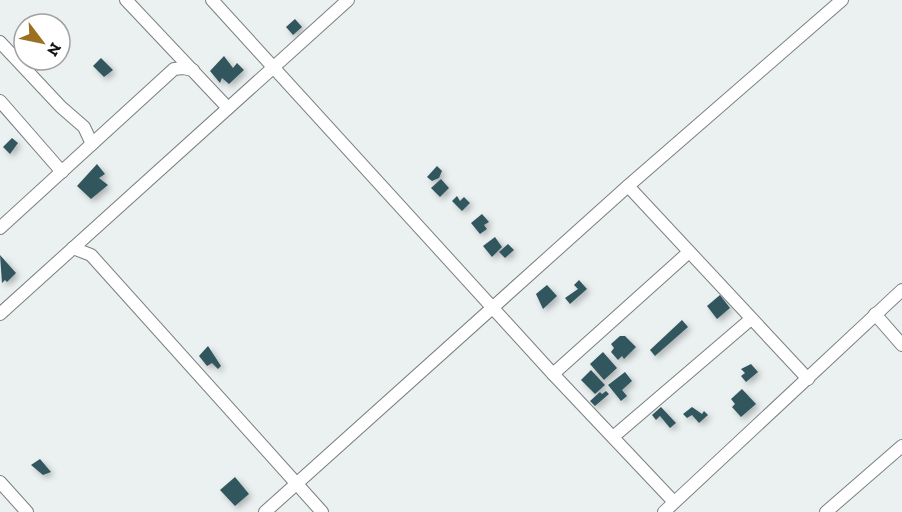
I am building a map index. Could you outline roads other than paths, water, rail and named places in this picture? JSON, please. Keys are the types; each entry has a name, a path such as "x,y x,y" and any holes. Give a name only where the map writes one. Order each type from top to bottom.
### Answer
{"street":[{"path":"126,0 228,108"},
{"path":"0,314 348,0"},
{"path":"265,512 628,186 842,0"},
{"path":"218,2 272,68 674,502"},
{"path":"0,42 61,107 84,127 92,144"},
{"path":"173,49 174,69"},
{"path":"0,228 174,69 193,70"},
{"path":"0,101 62,172"},
{"path":"84,127 108,129"},
{"path":"628,186 808,379"},
{"path":"89,234 91,255"},
{"path":"73,249 91,255 322,512"},
{"path":"553,374 689,252"},
{"path":"664,512 902,290"},
{"path":"875,314 902,345"},
{"path":"613,438 751,319"},
{"path":"826,512 902,446"},
{"path":"0,482 27,512"}]}
